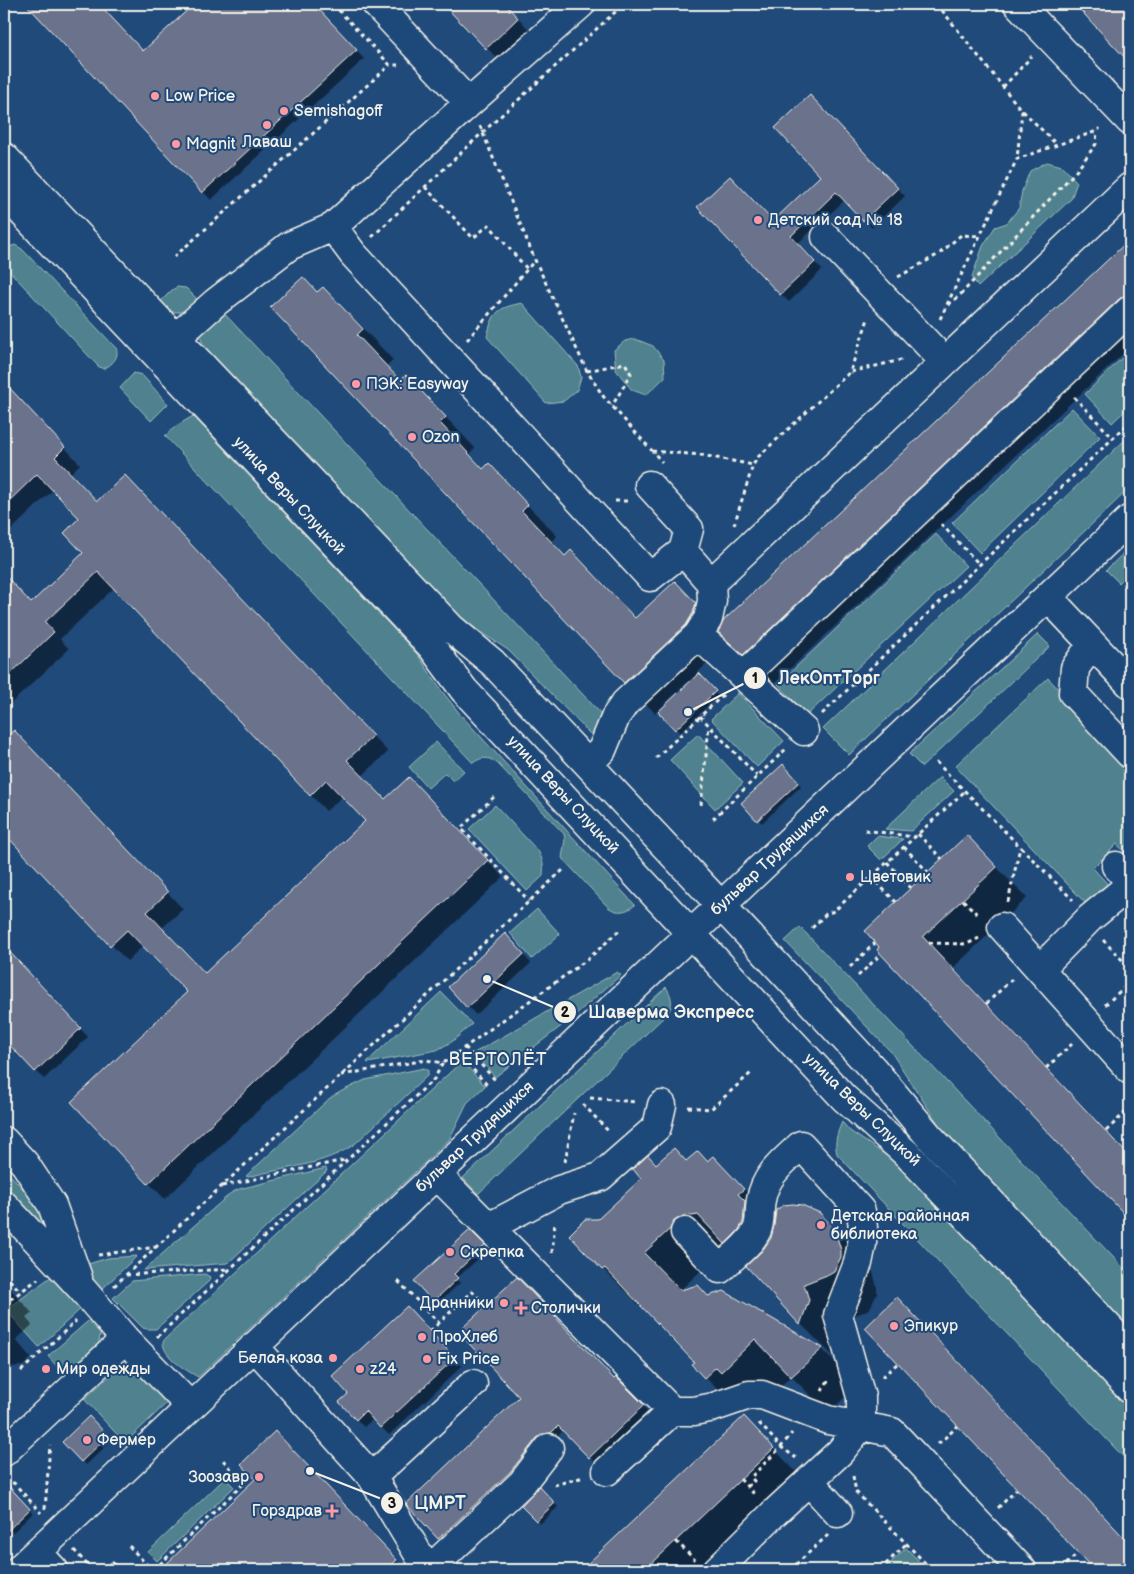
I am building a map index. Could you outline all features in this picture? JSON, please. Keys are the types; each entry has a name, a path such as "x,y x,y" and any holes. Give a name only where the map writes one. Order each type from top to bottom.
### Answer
{"street":[{"path":"376,4 469,103"},
{"path":"166,347 216,302 289,246 333,227 581,4"},
{"path":"1018,4 1124,115"},
{"name":"улица Веры Слуцкой","path":"4,157 166,347 432,647 464,690 844,1098 908,1155 1130,1388"},
{"path":"711,583 936,353 1130,187"},
{"name":"улица Веры Слуцкой","path":"8,207 166,347 451,628 493,663 721,905 873,1069 928,1135 1130,1350"},
{"path":"333,227 353,254 650,576 682,551 689,529 659,483"},
{"path":"826,237 936,353"},
{"path":"743,676 1130,310"},
{"name":"бульвар Трудящихся","path":"18,1570 46,1561 190,1406 1130,519"},
{"path":"588,764 602,750 616,716 625,703 698,635 708,619 712,601 711,583 682,551"},
{"path":"1048,597 1130,684"},
{"path":"698,635 804,731"},
{"path":"1092,644 1075,668 1073,693 1130,754"},
{"path":"1036,964 1090,918 1125,878"},
{"path":"1002,927 1130,1070"},
{"path":"489,1227 559,1190 600,1177 657,1127 662,1105"},
{"path":"4,1142 25,1164 52,1205 89,1297"},
{"path":"685,1232 720,1269 750,1241 757,1229 760,1200 765,1184 772,1173 801,1145 861,1211 863,1228 858,1263 828,1312 861,1397 861,1426 840,1452 813,1477 708,1567"},
{"path":"436,1174 672,1411"},
{"path":"4,1205 89,1297 138,1340 190,1406"},
{"path":"4,1452 53,1406 138,1340"},
{"path":"254,1346 372,1477 429,1570 522,1482 549,1448"},
{"path":"372,1477 472,1384"},
{"path":"607,1471 672,1411 694,1411 714,1407 749,1395 762,1395 828,1420 892,1432 1022,1570"},
{"path":"813,1477 838,1513"}],"path":[{"path":"353,254 483,132 624,4"},
{"path":"937,4 1022,111 1056,145"},
{"path":"1003,87 1050,37"},
{"path":"174,257 390,65"},
{"path":"469,103 483,132 535,260 587,372 603,396 652,451 659,483 582,502"},
{"path":"850,372 936,353 947,306 1017,159 1022,111"},
{"path":"1017,159 1098,131 1124,115"},
{"path":"947,306 961,294 1077,170 1096,144 1098,131"},
{"path":"425,187 473,238 489,225 528,270"},
{"path":"733,530 753,465 758,457 850,372 878,292 891,280 939,254 960,235 980,236"},
{"path":"450,360 535,260"},
{"path":"587,372 625,363 631,374 612,406"},
{"path":"1057,379 1113,438"},
{"path":"713,819 1130,422"},
{"path":"652,451 701,455 753,465"},
{"path":"923,506 980,565"},
{"path":"656,758 743,676"},
{"path":"700,716 757,776"},
{"path":"700,805 709,726"},
{"path":"936,762 1090,918 1094,931 1130,968"},
{"path":"812,928 826,914 834,911 965,790"},
{"path":"494,796 462,828 529,901"},
{"path":"864,830 917,835 942,858"},
{"path":"904,847 928,872"},
{"path":"929,943 967,944 1002,927 1020,847"},
{"path":"887,862 911,888"},
{"path":"21,1371 89,1297 126,1275 563,870"},
{"path":"871,877 896,902"},
{"path":"138,1340 229,1269 434,1079 443,1063 588,959 620,930"},
{"path":"850,967 875,943"},
{"path":"858,976 880,955"},
{"path":"986,1004 1036,964"},
{"path":"1046,1068 1130,982"},
{"path":"465,1046 496,1080"},
{"path":"457,1052 489,1087"},
{"path":"340,1075 426,1060 443,1063"},
{"path":"583,1104 628,1153"},
{"path":"1106,1131 1130,1108"},
{"path":"220,1187 346,1160"},
{"path":"126,1275 229,1269"},
{"path":"4,1274 20,1292"},
{"path":"398,1281 439,1323"},
{"path":"430,1331 472,1291 486,1306"},
{"path":"4,1332 8,1356"},
{"path":"737,1398 781,1447 813,1477"},
{"path":"4,1483 14,1483 44,1517 53,1406"},
{"path":"840,1452 850,1463 856,1492 932,1570"},
{"path":"129,1546 153,1570 244,1484 222,1459"},
{"path":"532,1470 552,1486 607,1471"},
{"path":"676,1541 708,1567"},
{"path":"880,1570 906,1544"},
{"path":"71,1547 92,1570"},
{"path":"1060,1570 1078,1553"},
{"path":"112,1562 120,1570"}],"green space":[{"path":"1047,162 1062,166 1077,182 1071,199 978,287 972,277 983,246 995,227 1007,223 1019,208 1022,191 1030,171"},
{"path":"15,245 22,249 116,348 116,358 109,365 103,369 98,366 4,265 4,249"},
{"path":"177,287 186,288 200,302 181,312 172,312 160,302"},
{"path":"522,303 578,366 581,377 577,390 564,401 546,403 487,337 491,322 497,312"},
{"path":"220,309 605,718 596,740 508,650 465,622 203,345 200,334"},
{"path":"635,339 653,346 664,360 665,377 646,395 632,390 616,370 614,350 625,341"},
{"path":"1130,350 1130,406 1112,423 1085,394"},
{"path":"134,373 142,375 168,404 151,421 120,388"},
{"path":"1072,408 1100,437 980,553 952,523"},
{"path":"193,416 418,655 441,690 460,714 635,905 622,911 615,911 608,907 562,858 564,834 498,764 486,758 473,763 165,436 176,426"},
{"path":"1130,435 1130,488 849,755 823,729"},
{"path":"936,534 966,566 807,715 778,684"},
{"path":"1130,547 1130,572 1119,583 1106,570"},
{"path":"1038,634 1050,646 922,767 909,754"},
{"path":"1048,678 1130,765 1130,858 1117,844 1093,868 1111,888 1090,908 955,766"},
{"path":"738,693 784,741 757,767 711,719"},
{"path":"698,734 743,783 715,809 670,760"},
{"path":"436,742 464,771 453,781 445,773 428,788 409,767"},
{"path":"940,777 954,791 911,831 885,829"},
{"path":"495,805 538,851 541,857 543,876 527,891 469,829"},
{"path":"877,836 903,839 881,860 867,846"},
{"path":"537,909 560,934 532,959 510,933"},
{"path":"800,927 1130,1275 1130,1328 939,1125 891,1052 785,941"},
{"path":"617,972 621,975 568,1021 495,1077 474,1053"},
{"path":"666,987 671,1000 671,1007 667,1014 478,1194 463,1178"},
{"path":"441,992 472,1024 453,1041 437,1050 367,1062"},
{"path":"462,1061 485,1086 467,1103 449,1140 198,1377 171,1358 164,1348 163,1342 165,1339"},
{"path":"424,1068 428,1070 428,1075 356,1143 344,1151 304,1165 246,1176 330,1098 365,1080"},
{"path":"842,1122 850,1131 896,1162 1130,1410 1130,1464 837,1154 836,1138"},
{"path":"4,1168 39,1206 59,1252 4,1193"},
{"path":"326,1168 327,1171 228,1263 144,1270 231,1193 239,1189"},
{"path":"137,1256 98,1293 92,1287 85,1265 108,1258"},
{"path":"56,1273 86,1304 39,1347 6,1310"},
{"path":"205,1274 210,1277 209,1281 156,1329 143,1328 113,1298 132,1281"},
{"path":"95,1315 101,1330 98,1347 70,1372 60,1368 48,1356"},
{"path":"132,1356 173,1397 125,1443 84,1399"},
{"path":"225,1478 234,1487 157,1561 148,1552"},
{"path":"906,1548 928,1570 883,1570"}],"building":[{"path":"26,4 99,4 143,51 194,4 314,4 357,50 202,193"},
{"path":"443,4 505,4 518,18 486,49"},
{"path":"1075,4 1130,4 1130,63 1096,27"},
{"path":"810,95 898,188 863,221 836,192 791,236 815,262 780,295 697,207 730,176 773,221 820,176 775,128"},
{"path":"1130,239 1130,295 1119,299 743,655 718,632 724,620"},
{"path":"303,277 317,292 323,287 363,329 357,335 400,380 406,375 446,417 440,423 483,469 489,463 528,505 522,511 565,556 571,550 635,618 675,581 696,603 686,625 624,683 270,307"},
{"path":"4,382 65,447 55,457 97,501 125,475 373,736 347,760 385,799 409,777 488,860 148,1184 71,1102 187,992 127,930 110,946 4,833 4,739 14,730 168,892 147,912 205,973 365,821 326,780 310,796 98,572 45,622 54,632 4,680 4,574 31,603 83,553 64,533 79,518 37,474 4,506"},
{"path":"699,673 716,691 675,730 658,712"},
{"path":"783,764 799,782 757,821 741,803"},
{"path":"967,835 997,867 923,937 1130,1157 1130,1220 877,950 879,947 865,931"},
{"path":"505,933 524,954 467,1008 448,987"},
{"path":"4,946 81,1028 35,1072 4,1039"},
{"path":"674,1148 686,1161 698,1151 707,1161 713,1156 744,1189 738,1194 745,1201 743,1222 738,1231 725,1244 698,1215 685,1215 674,1221 670,1229 644,1253 680,1290 698,1285 708,1296 724,1291 823,1348 791,1377 755,1339 721,1372 716,1367 704,1378 691,1364 694,1362 605,1268 602,1270 569,1235 585,1219 598,1219 641,1179 633,1169 648,1155 656,1164"},
{"path":"784,1205 802,1205 820,1213 832,1226 841,1250 841,1257 834,1271 804,1284 809,1300 800,1325 746,1266 762,1251 771,1238 776,1210"},
{"path":"470,1230 485,1245 454,1274 458,1278 433,1302 414,1281"},
{"path":"517,1277 614,1379 616,1377 644,1405 589,1458 558,1426 551,1433 543,1434 537,1438 510,1472 438,1539 406,1504 519,1397 458,1332"},
{"path":"897,1297 1130,1544 1130,1570 1094,1570 865,1328"},
{"path":"407,1306 455,1358 380,1428 365,1411 356,1420 339,1402 348,1394 332,1376"},
{"path":"89,1416 108,1436 81,1462 62,1442"},
{"path":"744,1416 774,1448 645,1570 581,1570"},
{"path":"275,1431 397,1560 386,1570 160,1570 255,1479 241,1464"},
{"path":"4,1481 30,1509 4,1534"},
{"path":"539,1486 555,1503 536,1521 521,1506"}],"place":[{"name":"Low Price","path":"155,96"},
{"name":"Semishagoff","path":"284,111"},
{"name":"Лаваш","path":"267,125"},
{"name":"Magnit","path":"176,144"},
{"name":"Детский сад № 18","path":"758,220"},
{"name":"ПЭК: Easyway","path":"356,384"},
{"name":"Ozon","path":"412,437"},
{"name":"ЛекОптТорг","path":"688,712"},
{"name":"Цветовик","path":"850,877"},
{"name":"Шаверма Экспресс","path":"487,979"},
{"name":"Детская районная библиотека","path":"821,1225"},
{"name":"Скрепка","path":"450,1252"},
{"name":"Дранники","path":"504,1303"},
{"name":"Столички","path":"521,1308"},
{"name":"Эпикур","path":"894,1326"},
{"name":"ПроХлеб","path":"422,1337"},
{"name":"Белая коза","path":"333,1358"},
{"name":"Fix Price","path":"427,1359"},
{"name":"Мир одежды","path":"46,1369"},
{"name":"z24","path":"360,1369"},
{"name":"Фермер","path":"87,1440"},
{"name":"ЦМРТ","path":"310,1471"},
{"name":"Зоозавр","path":"259,1477"},
{"name":"Горздрав","path":"332,1511"}],"district":[{"name":"ВЕРТОЛЁТ","path":"498,1059"}]}
